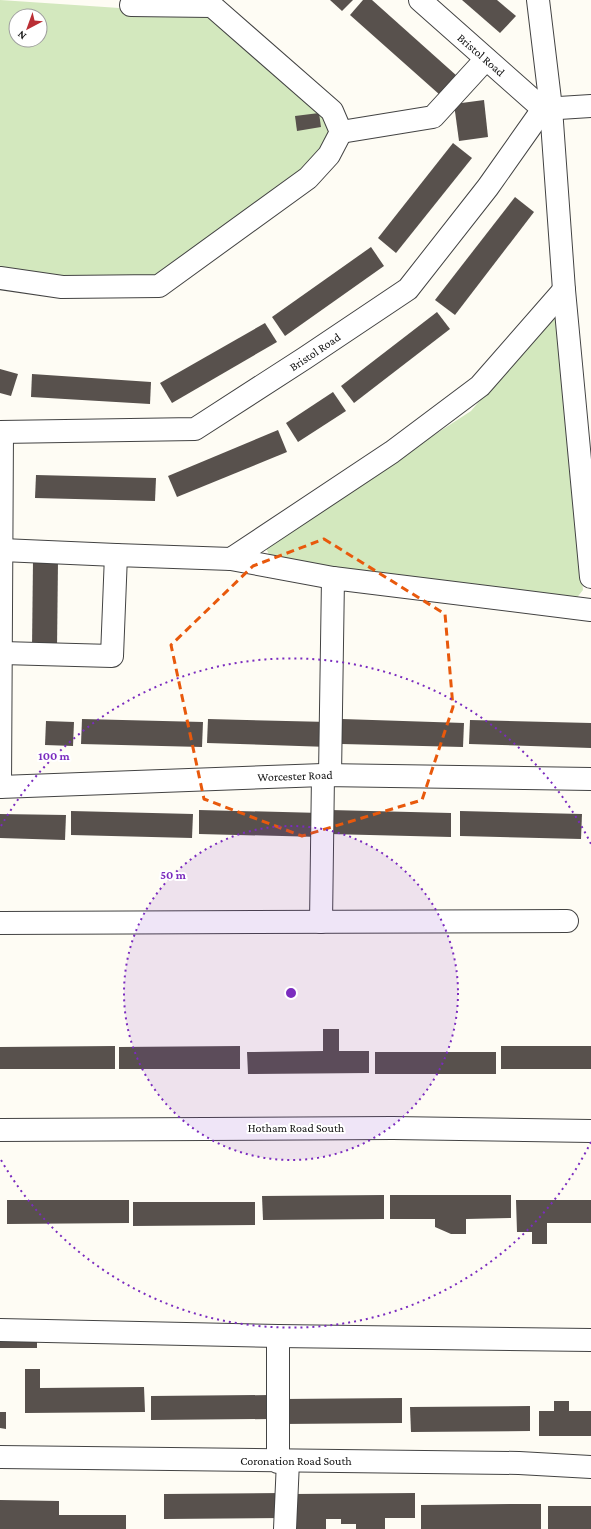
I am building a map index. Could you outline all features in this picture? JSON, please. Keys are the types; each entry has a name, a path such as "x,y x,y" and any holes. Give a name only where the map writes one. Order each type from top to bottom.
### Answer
{"street":[{"name":"Bristol Road","path":"1,432 195,429 408,289 547,109 486,59 420,0"},
{"path":"538,0 591,577"},
{"path":"131,5 212,6 332,111 341,132"},
{"path":"341,132 432,117 486,59"},
{"path":"547,109 591,106"},
{"path":"0,278 62,287 159,286 308,178 329,155 341,132"},
{"path":"231,559 392,452 480,386 564,290"},
{"path":"0,787 2,550 1,432"},
{"path":"2,550 231,559 333,578 591,610"},
{"path":"1,660 112,656 116,555"},
{"path":"322,922 333,578"},
{"name":"Worcester Road","path":"0,787 327,775 591,779"},
{"path":"0,923 567,922"},
{"name":"Hotham Road South","path":"0,1130 393,1128 591,1132"},
{"path":"0,1330 278,1336 591,1340"},
{"path":"278,1336 285,1529"},
{"name":"Coronation Road South","path":"0,1457 519,1463 591,1466"}],"highlighted area":[{"path":"324,539 445,614 453,707 422,800 302,836 204,799 171,645 253,566"}],"green space":[{"path":"0,0 209,14 326,113 333,137 293,183 152,283 0,271"},
{"path":"556,310 583,590 575,600 329,568 269,555 265,545 471,411"}],"building":[{"path":"330,0 353,0 342,11"},
{"path":"363,0 372,0 457,76 440,95 350,15"},
{"path":"462,0 497,0 516,16 500,33"},
{"path":"484,100 488,137 459,141 454,104"},
{"path":"319,113 321,127 297,131 295,116"},
{"path":"453,143 472,158 396,253 378,238"},
{"path":"515,197 534,212 455,315 435,300"},
{"path":"371,247 384,266 285,336 272,317"},
{"path":"437,312 450,329 354,403 341,386"},
{"path":"265,323 277,342 172,403 160,383"},
{"path":"0,369 18,374 11,396 0,393"},
{"path":"32,374 151,382 150,404 31,397"},
{"path":"333,392 346,411 298,442 286,423"},
{"path":"278,430 287,452 177,497 168,476"},
{"path":"36,475 156,478 155,501 35,498"},
{"path":"33,561 58,561 57,649 32,648"},
{"path":"82,719 203,722 202,747 81,744"},
{"path":"208,719 329,722 329,747 207,743"},
{"path":"342,719 464,723 463,747 342,744"},
{"path":"470,720 591,723 591,748 469,744"},
{"path":"46,721 74,722 73,746 45,745"},
{"path":"199,810 321,813 320,837 199,834"},
{"path":"330,810 451,813 451,837 329,834"},
{"path":"71,811 193,814 192,838 71,835"},
{"path":"460,811 582,814 581,839 460,836"},
{"path":"0,814 66,815 65,840 0,838"},
{"path":"323,1029 339,1029 339,1051 369,1051 369,1073 248,1074 247,1052 323,1051"},
{"path":"115,1046 115,1069 0,1069 0,1047"},
{"path":"240,1046 240,1069 119,1069 119,1047"},
{"path":"501,1046 591,1046 591,1069 501,1069"},
{"path":"375,1052 496,1052 496,1074 375,1074"},
{"path":"384,1195 384,1219 263,1220 262,1196"},
{"path":"390,1195 511,1195 511,1218 466,1219 466,1234 451,1234 435,1227 435,1219 390,1219"},
{"path":"7,1200 129,1200 129,1223 7,1224"},
{"path":"516,1200 591,1200 591,1223 547,1223 547,1244 532,1244 532,1232 517,1232"},
{"path":"133,1202 255,1202 255,1225 133,1226"},
{"path":"0,1336 37,1336 37,1348 0,1348"},
{"path":"25,1369 40,1369 40,1388 144,1387 145,1412 25,1413"},
{"path":"270,1395 270,1419 151,1420 151,1396"},
{"path":"402,1398 402,1423 283,1424 283,1399"},
{"path":"554,1401 569,1401 569,1411 591,1411 591,1436 539,1436 539,1411 554,1411"},
{"path":"530,1406 530,1431 411,1432 410,1407"},
{"path":"0,1412 6,1412 6,1429 0,1428"},
{"path":"283,1493 283,1518 164,1519 164,1494"},
{"path":"415,1493 415,1518 385,1518 385,1529 356,1529 356,1524 341,1524 341,1519 326,1519 326,1529 295,1529 294,1494"},
{"path":"0,1500 59,1501 59,1515 126,1515 126,1529 0,1529"},
{"path":"541,1504 541,1529 421,1529 421,1505"},
{"path":"548,1506 591,1506 591,1529 548,1529"}]}
